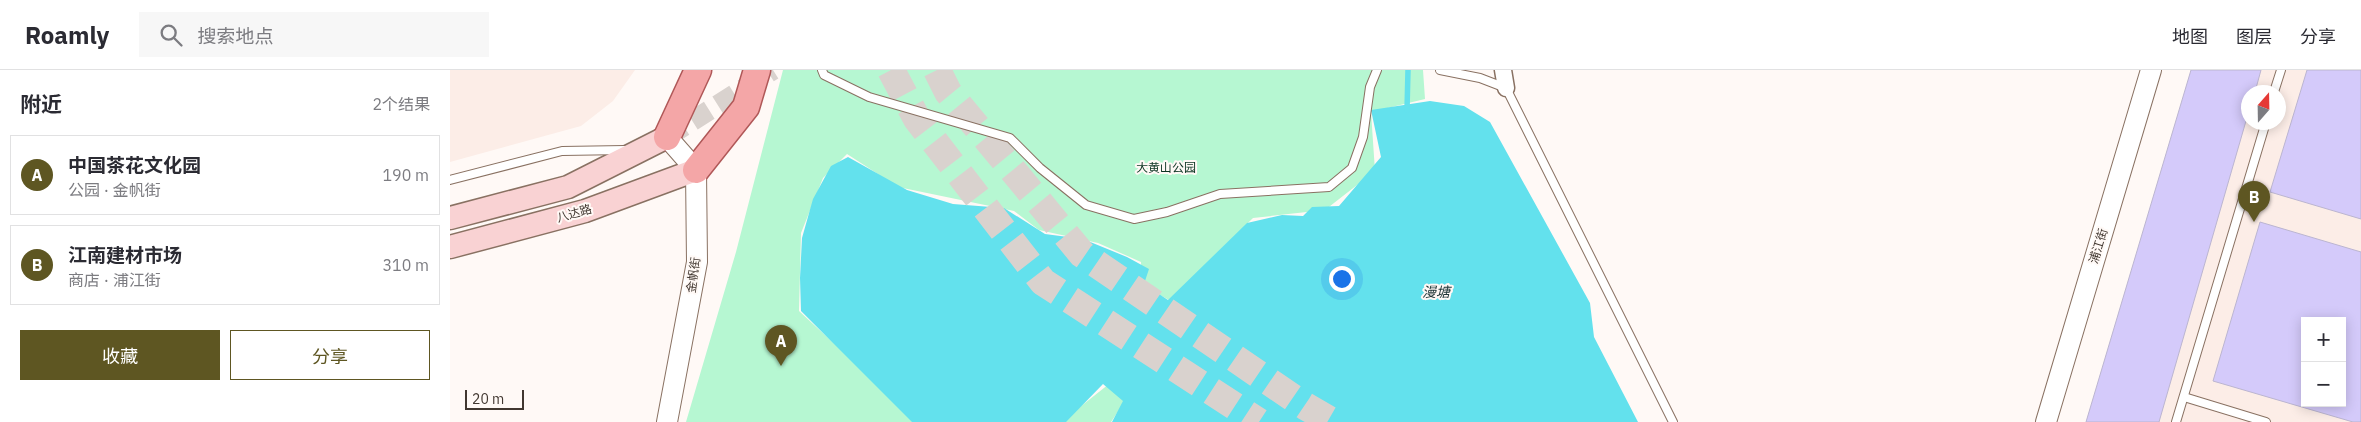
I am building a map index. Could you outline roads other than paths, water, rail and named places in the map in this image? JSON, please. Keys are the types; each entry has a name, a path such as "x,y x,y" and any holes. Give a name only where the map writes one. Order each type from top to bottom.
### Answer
{"main road":[{"path":"450,218 568,187 666,137 698,70"},
{"path":"696,170 746,107 757,70"},
{"name":"八达路","path":"450,247 585,211 696,170"}],"street":[{"path":"1503,70 1506,88"},
{"name":"浦江街","path":"2046,422 2151,70"},
{"path":"666,137 696,170"},
{"name":"金帆街","path":"666,422 697,262 696,170"}],"lane":[{"path":"822,70 824,75 869,97 1010,138 1040,168 1086,205 1134,219 1167,212 1220,194 1329,187 1352,168 1362,137 1370,87 1378,70"},
{"path":"1440,70 1480,78 1506,88 1673,422"},
{"path":"2276,85 2281,70"},
{"path":"2176,422 2264,130"},
{"path":"450,180 562,151 640,150"},
{"path":"2184,397 2266,422"}],"water":[{"name":"漫塘","path":"1430,101 1464,106 1490,122 1590,303 1594,337 1638,422 1112,422 1123,401 1103,384 1066,422 912,422 801,311 802,238 813,199 831,166 848,157 907,190 953,204 1004,208 1045,234 1083,239 1127,257 1149,269 1144,284 1168,300 1247,223 1282,215 1303,216 1312,207 1339,206 1381,157 1371,110"}],"waterway":[{"path":"1407,110 1408,70"}],"tunnel":[{"path":"667,137 773,70"},
{"path":"891,70 917,119 1043,282 1259,422"},
{"path":"937,70 948,92 1082,254 1305,406 1333,422"}],"place":[{"name":"江南建材市场","path":"2254,222"},
{"name":"中国茶花文化园","path":"781,366"}],"park label":[{"name":"大黄山公园","path":"1166,167"}]}
